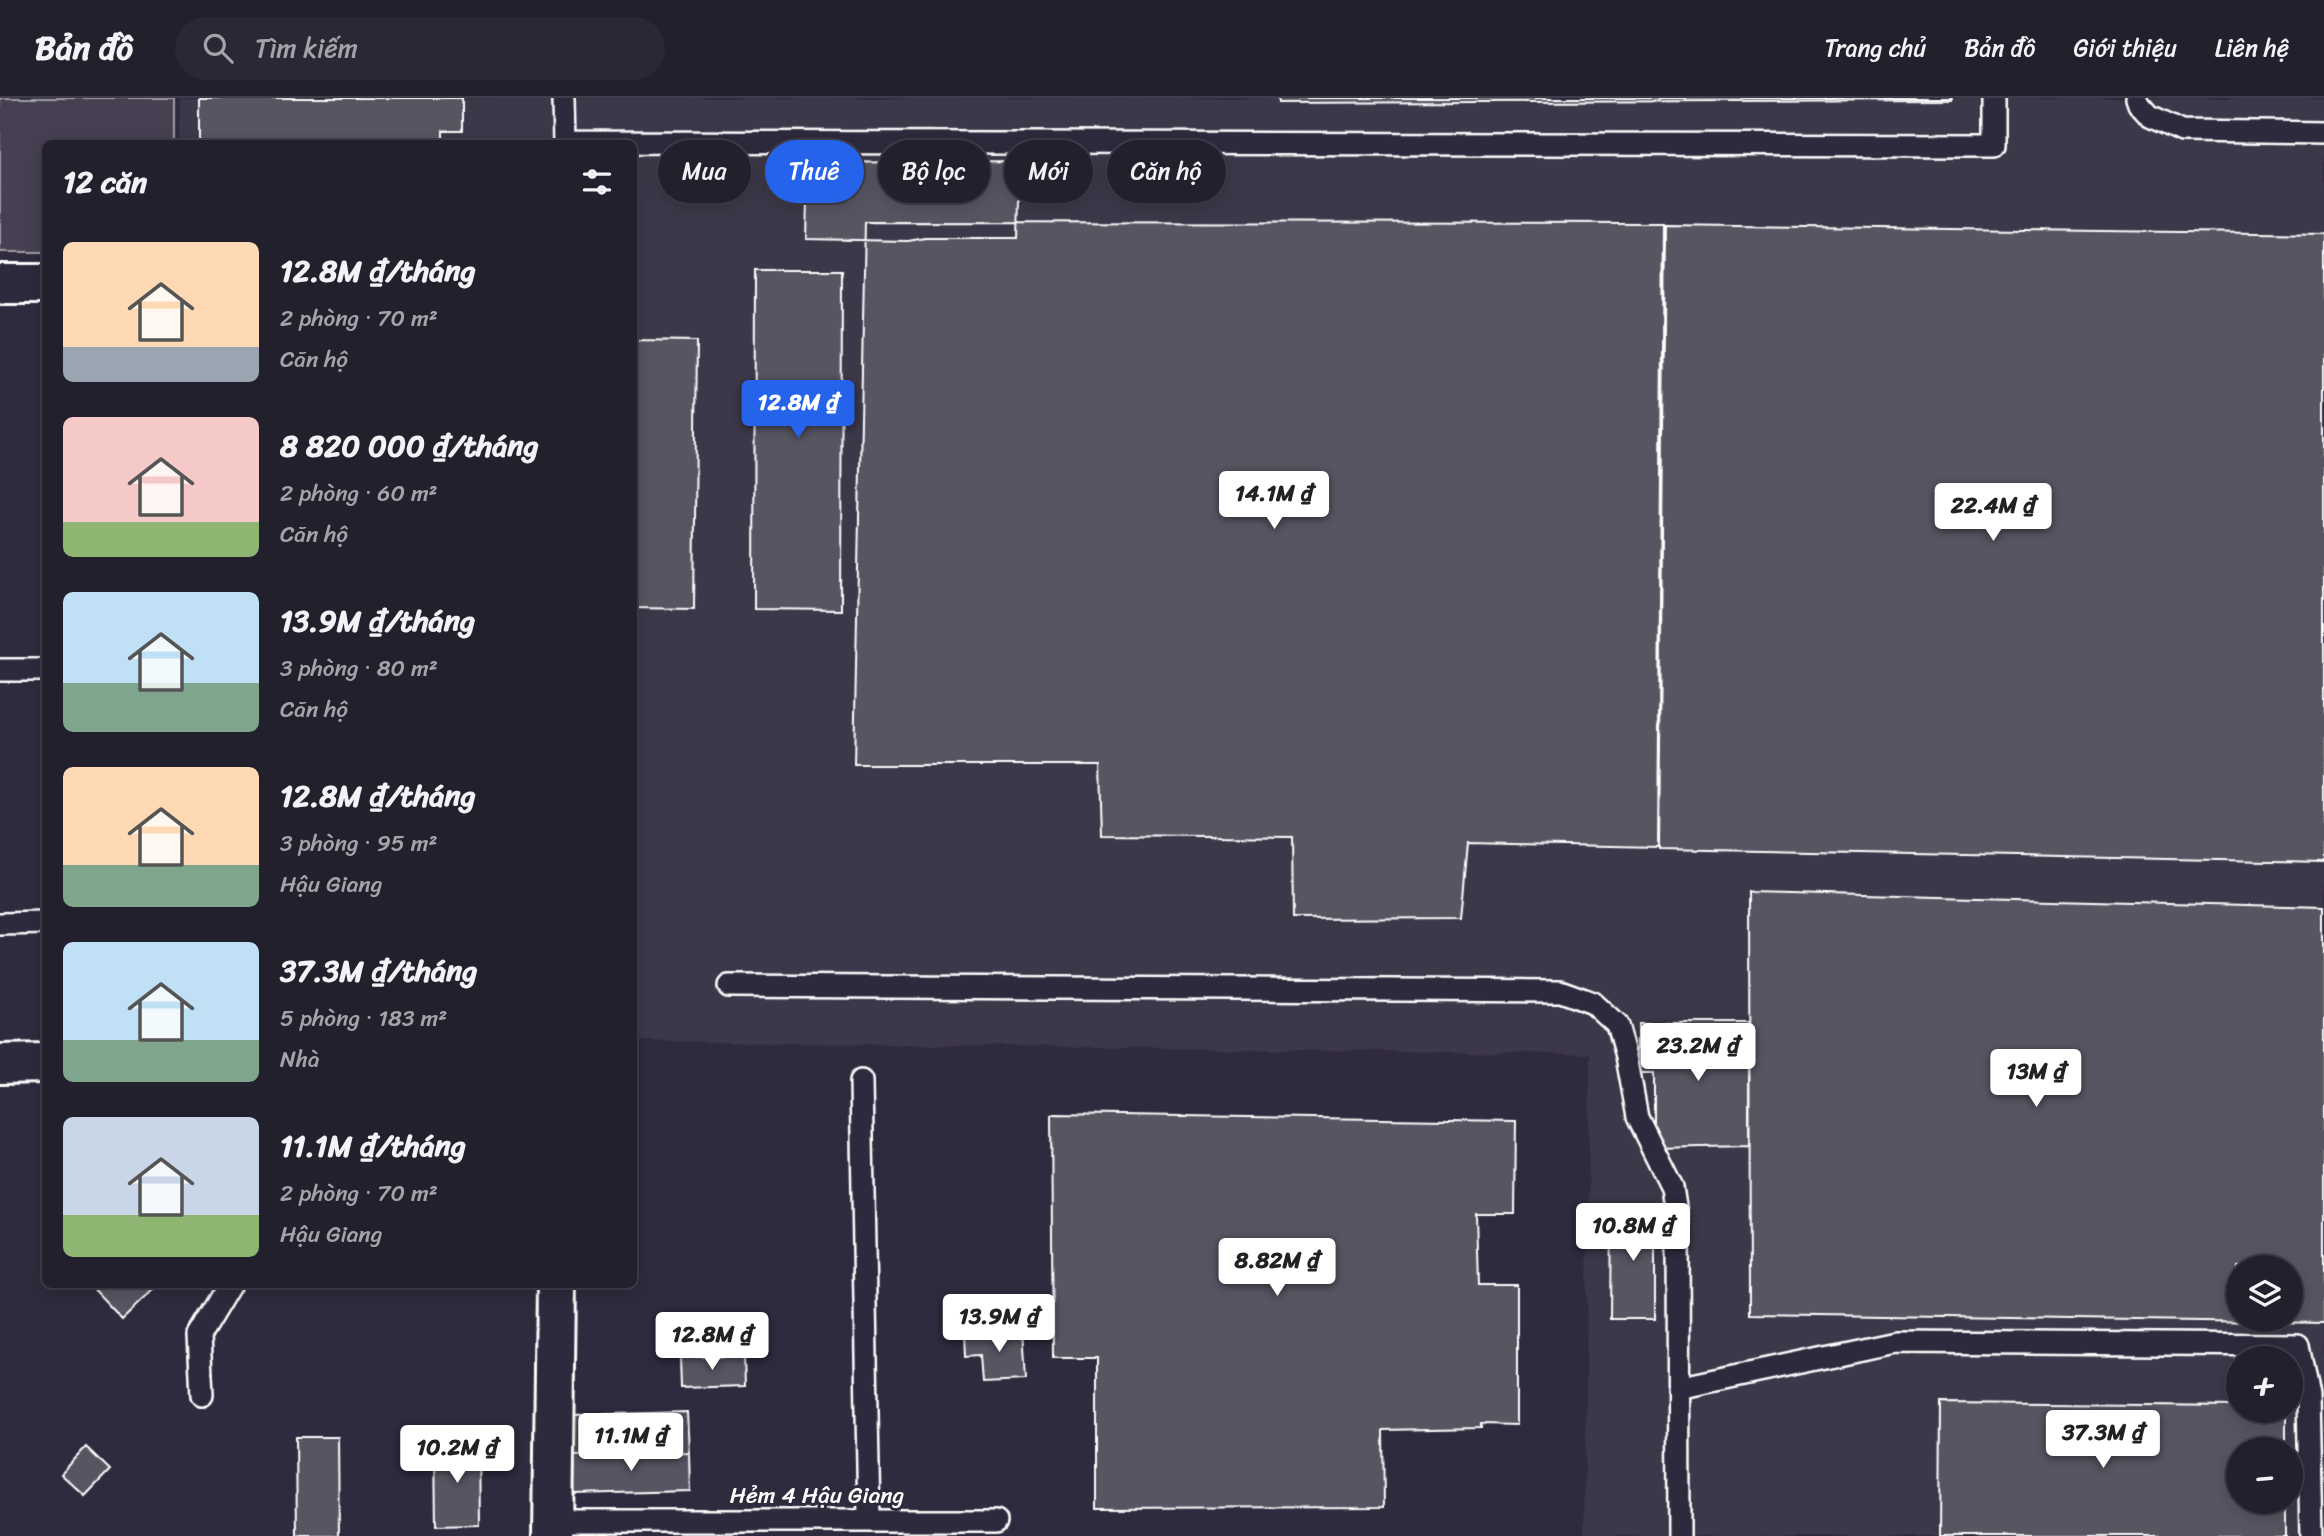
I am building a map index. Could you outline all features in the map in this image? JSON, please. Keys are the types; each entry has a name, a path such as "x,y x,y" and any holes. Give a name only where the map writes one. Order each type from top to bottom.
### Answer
{"street":[{"path":"0,284 42,284"},
{"path":"0,1064 42,1063"},
{"path":"553,1529 556,1288"}],"lane":[{"path":"564,98 565,140"},
{"path":"637,143 1994,145 1994,98"},
{"path":"2137,98 2150,116 2182,131 2324,133"},
{"path":"0,670 42,670"},
{"path":"0,924 42,923"},
{"path":"729,986 1560,991 1593,1003 1617,1025 1637,1117 1672,1187 1678,1227 1679,1536"},
{"path":"861,1081 869,1521"},
{"path":"202,1395 199,1336 228,1288"},
{"path":"1678,1388 1895,1342 2298,1345 2308,1398 2311,1536"},
{"name":"Hẻm 4 Hậu Giang","path":"553,1529 869,1521 996,1521"}],"shaded area":[{"path":"0,98 174,98 174,140 42,140 42,252 0,252"},
{"path":"180,98 2324,98 2324,1536 1584,1536 1590,1054 637,1041 637,140 179,140"}],"building":[{"path":"199,98 462,98 462,131 443,131 443,140 199,140"},
{"path":"1278,98 1952,98 1952,100 1278,103"},
{"path":"990,161 1004,161 1004,203 1019,203 1018,238 925,238 908,241 806,239 807,203 864,203 864,162 878,162 878,203 990,203"},
{"path":"865,222 1663,223 1658,847 1468,843 1461,918 1293,919 1292,837 1102,835 1100,765 854,765"},
{"path":"1665,225 2324,234 2324,862 1659,849"},
{"path":"755,270 842,270 841,610 754,609"},
{"path":"637,340 697,341 694,609 637,608"},
{"path":"1749,892 2324,907 2324,1323 2303,1323 2303,1255 2226,1255 2226,1321 1750,1314"},
{"path":"1638,1023 1749,1023 1749,1146 1654,1148 1654,1073 1638,1073"},
{"path":"1051,1115 1516,1121 1515,1214 1476,1214 1478,1285 1517,1285 1517,1425 1481,1424 1481,1428 1383,1430 1384,1507 1097,1508 1097,1358 1053,1358"},
{"path":"1611,1207 1655,1207 1655,1319 1610,1319"},
{"path":"93,1288 155,1288 122,1319"},
{"path":"1023,1329 1026,1380 983,1382 981,1355 966,1356 965,1332"},
{"path":"744,1356 745,1386 681,1388 680,1357"},
{"path":"1941,1403 2226,1406 2226,1423 2286,1423 2286,1437 2226,1437 2226,1514 2285,1514 2285,1536 1940,1536"},
{"path":"687,1412 689,1452 572,1456 571,1415"},
{"path":"296,1437 338,1437 339,1536 297,1536"},
{"path":"478,1444 479,1525 436,1526 435,1445"},
{"path":"86,1447 110,1470 85,1496 61,1474"},
{"path":"689,1452 690,1491 573,1494 572,1456"}]}
